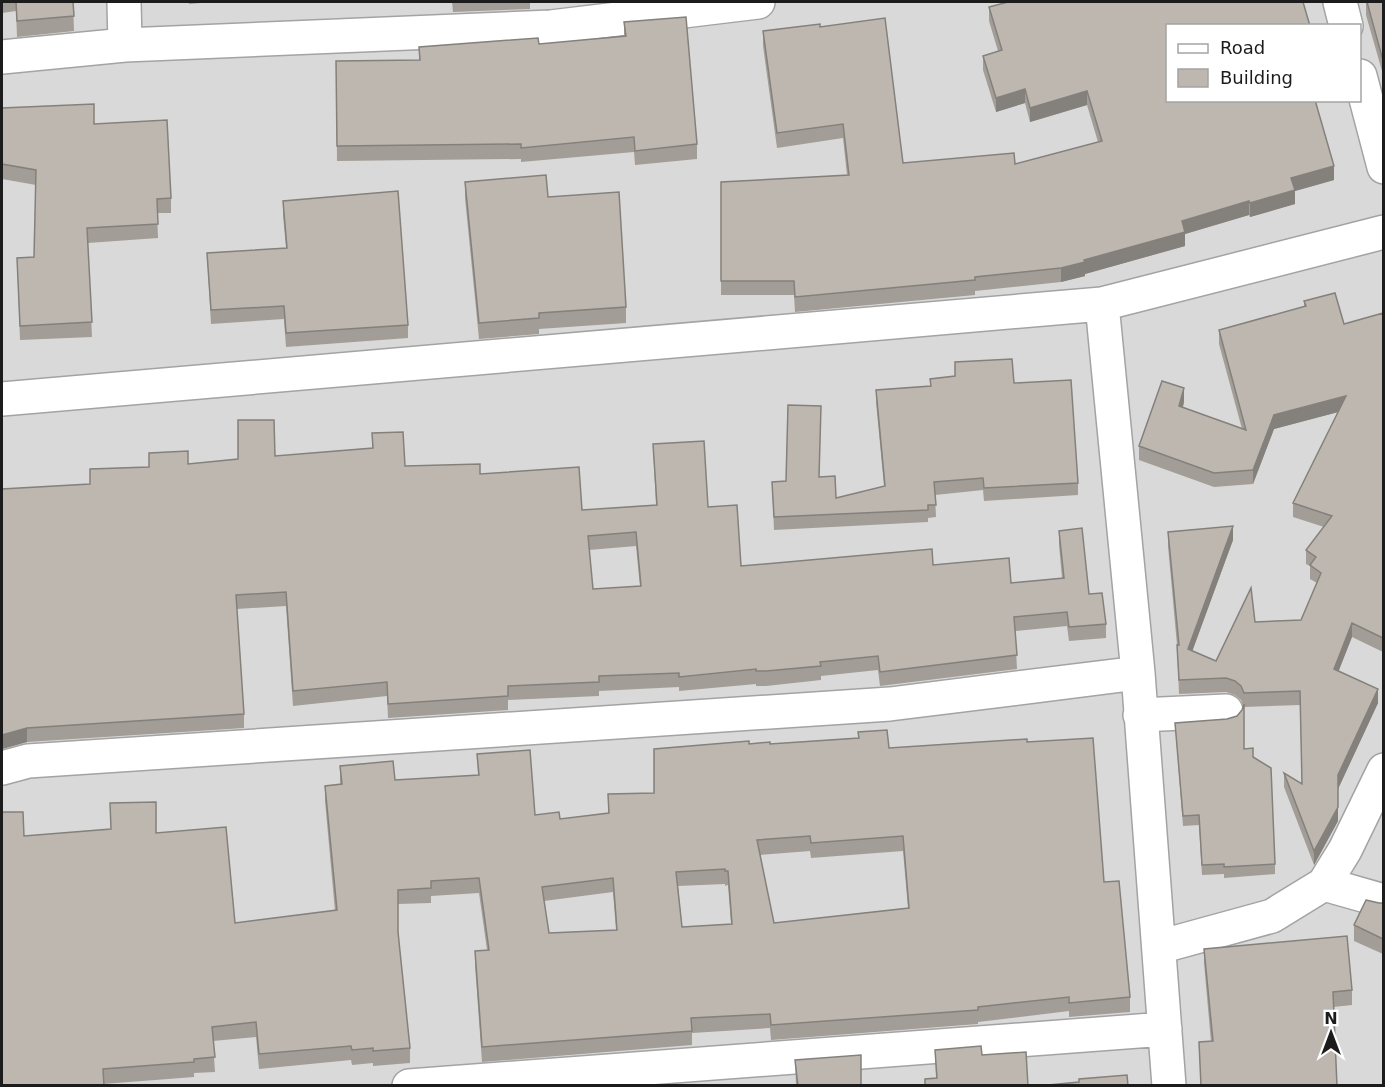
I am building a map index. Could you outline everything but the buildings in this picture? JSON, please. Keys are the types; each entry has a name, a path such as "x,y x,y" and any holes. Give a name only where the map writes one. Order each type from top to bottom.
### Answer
{"street":[{"path":"124,2 125,45"},
{"path":"2,57 125,45 551,27 758,2"},
{"path":"1340,2 1346,24"},
{"path":"1361,84 1383,167"},
{"path":"2,399 1102,304 1383,232"},
{"path":"1102,304 1138,673 1169,1086"},
{"path":"2,768 40,760 890,704 1138,673"},
{"path":"1140,715 1227,711"},
{"path":"1159,947 1272,916 1324,884 1345,850 1383,770"},
{"path":"1324,884 1383,901"},
{"path":"407,1085 1165,1029"}],"shaded area":[{"path":"2,2 1383,2 1383,1085 2,1085"}]}
